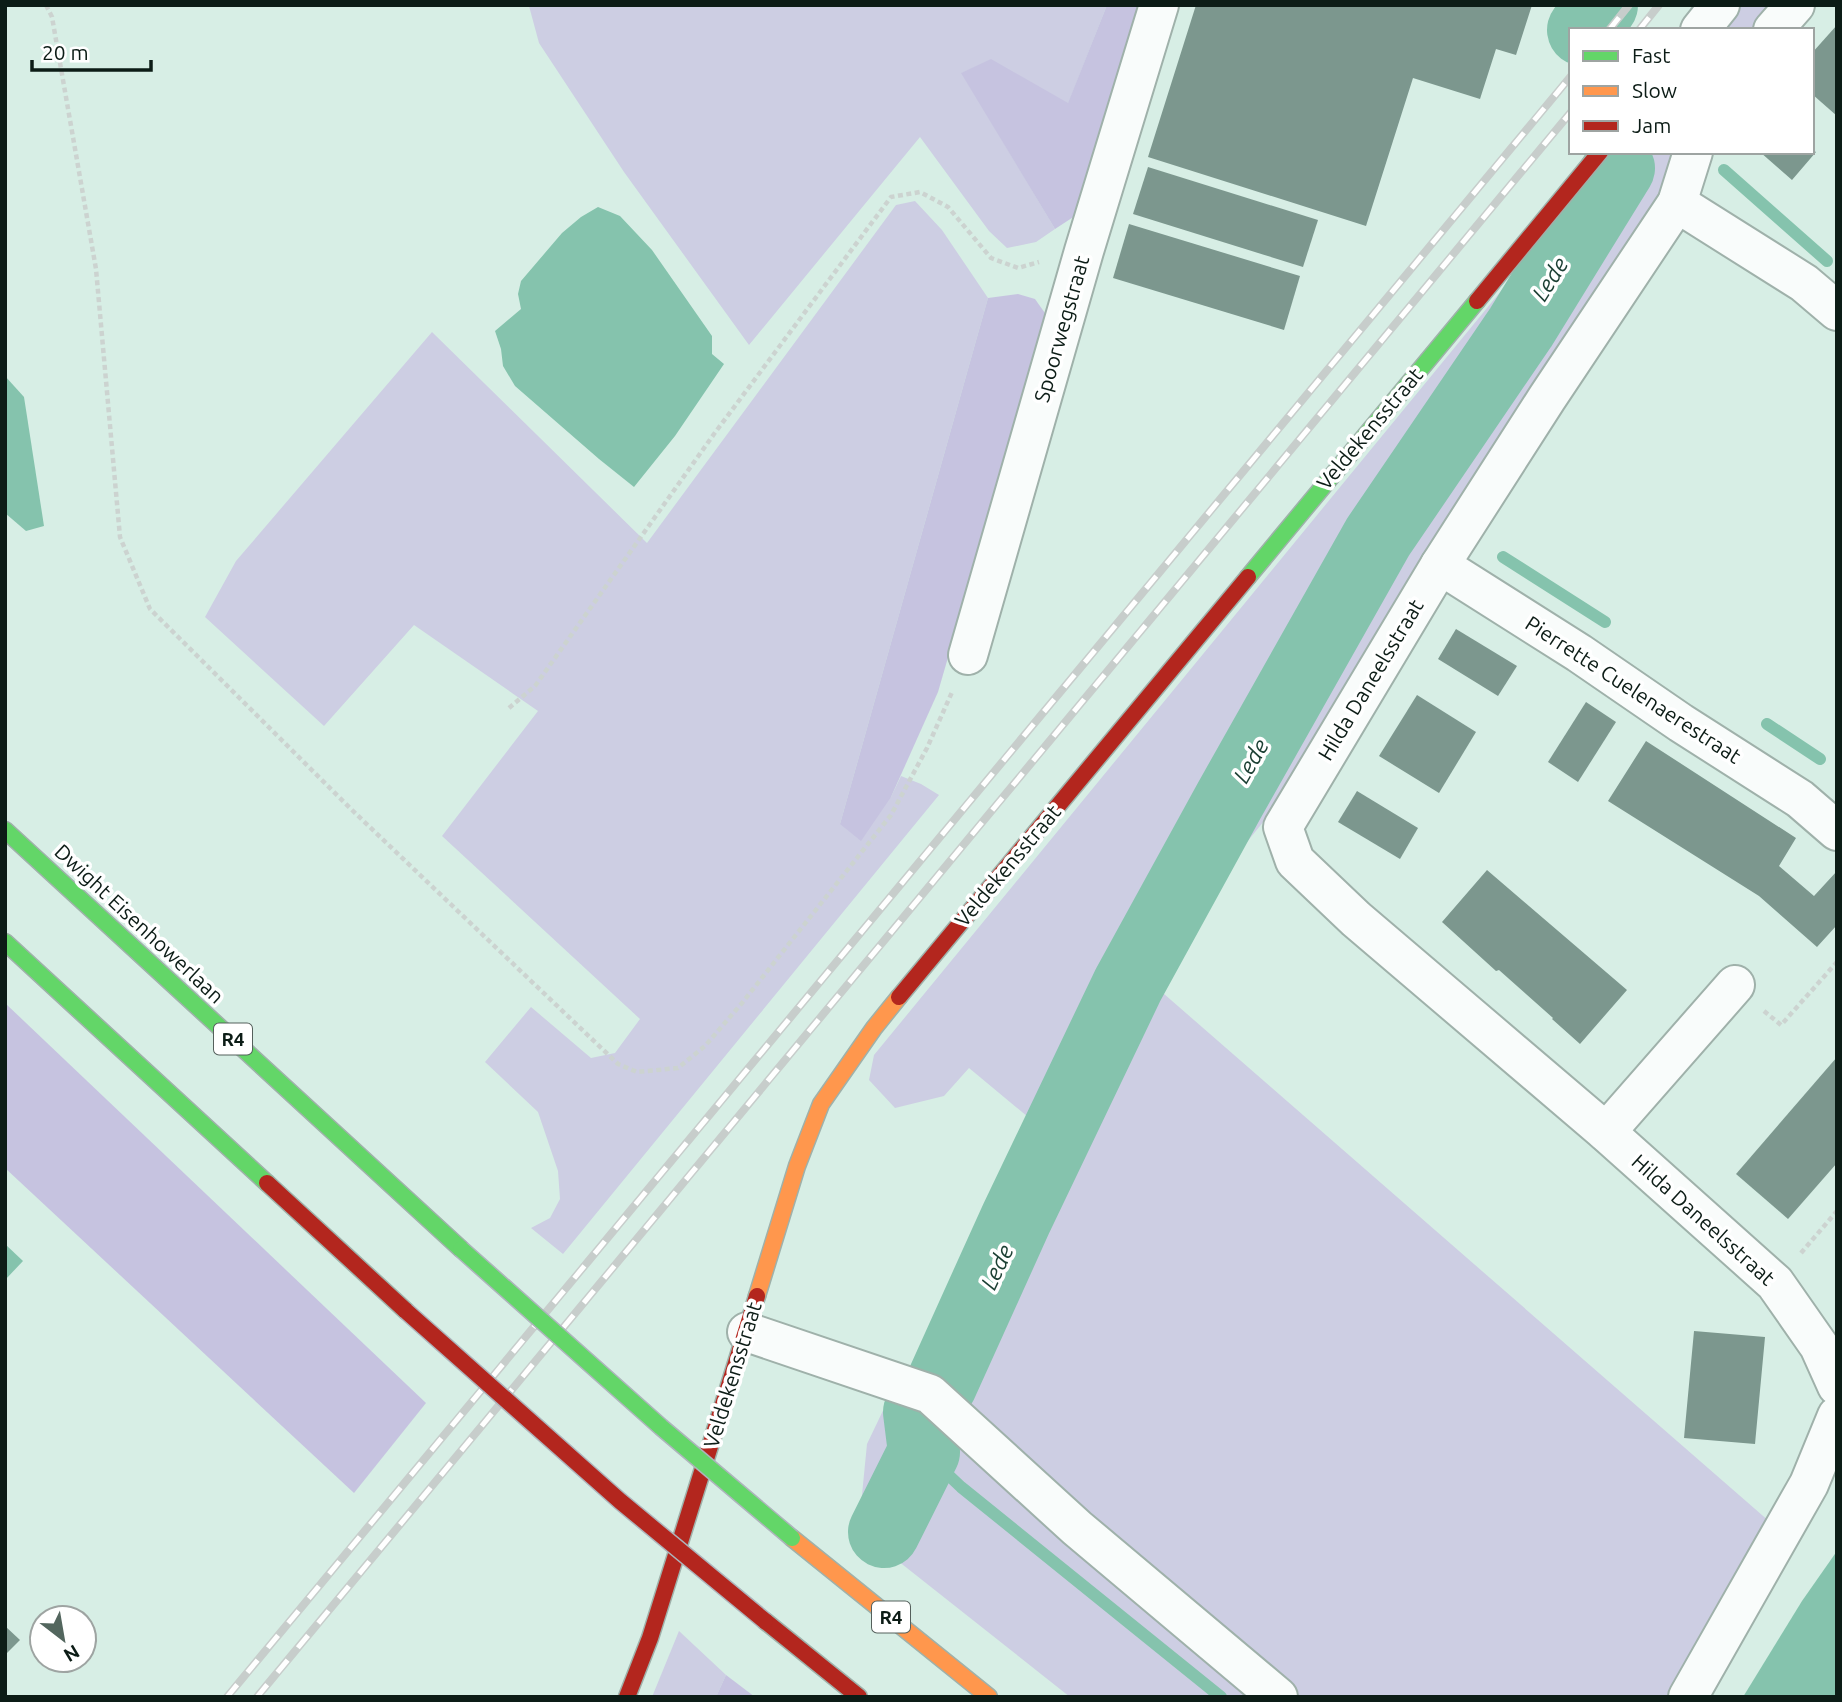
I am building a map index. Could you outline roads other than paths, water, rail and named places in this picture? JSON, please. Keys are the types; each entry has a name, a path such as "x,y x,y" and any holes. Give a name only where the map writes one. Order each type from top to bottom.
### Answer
{"main road":[{"name":"Veldekensstraat","path":"627,1697 650,1638 797,1166 821,1104 873,1028 1598,154"},
{"name":"Dwight Eisenhowerlaan","path":"5,830 461,1249 661,1427 792,1538 989,1697"},
{"path":"5,942 406,1311 620,1501 859,1697"}],"street":[{"name":"Spoorwegstraat","path":"968,655 1084,251 1159,5"},
{"path":"1702,28 1720,5"},
{"path":"1775,28 1795,5"},
{"name":"Hilda Daneelsstraat","path":"1692,154 1677,203 1547,397 1440,565 1283,827 1295,861 1356,919 1606,1132 1775,1283 1819,1346 1837,1386"},
{"path":"1677,203 1804,283 1837,311"},
{"name":"Pierrette Cuelenaerestraat","path":"1440,565 1832,819"},
{"path":"1606,1132 1735,985"},
{"path":"747,1332 930,1394 1077,1528 1278,1697"},
{"path":"1688,1697 1809,1484 1837,1416"}],"waterway":[{"name":"Lede","path":"1585,28 1602,5"},
{"name":"Lede","path":"941,1385 1016,1219 1128,985 1229,801 1378,537 1521,327 1619,168"},
{"path":"1724,170 1827,261"},
{"path":"1503,557 1605,622"},
{"path":"1767,724 1820,759"},
{"name":"Lede","path":"884,1532 924,1452 919,1412"},
{"path":"924,1452 961,1487 1221,1697"}],"railway":[{"path":"1611,28 1629,5"},
{"path":"1641,28 1659,5"},
{"path":"227,1697 1569,78"},
{"path":"257,1697 1569,114"}]}
